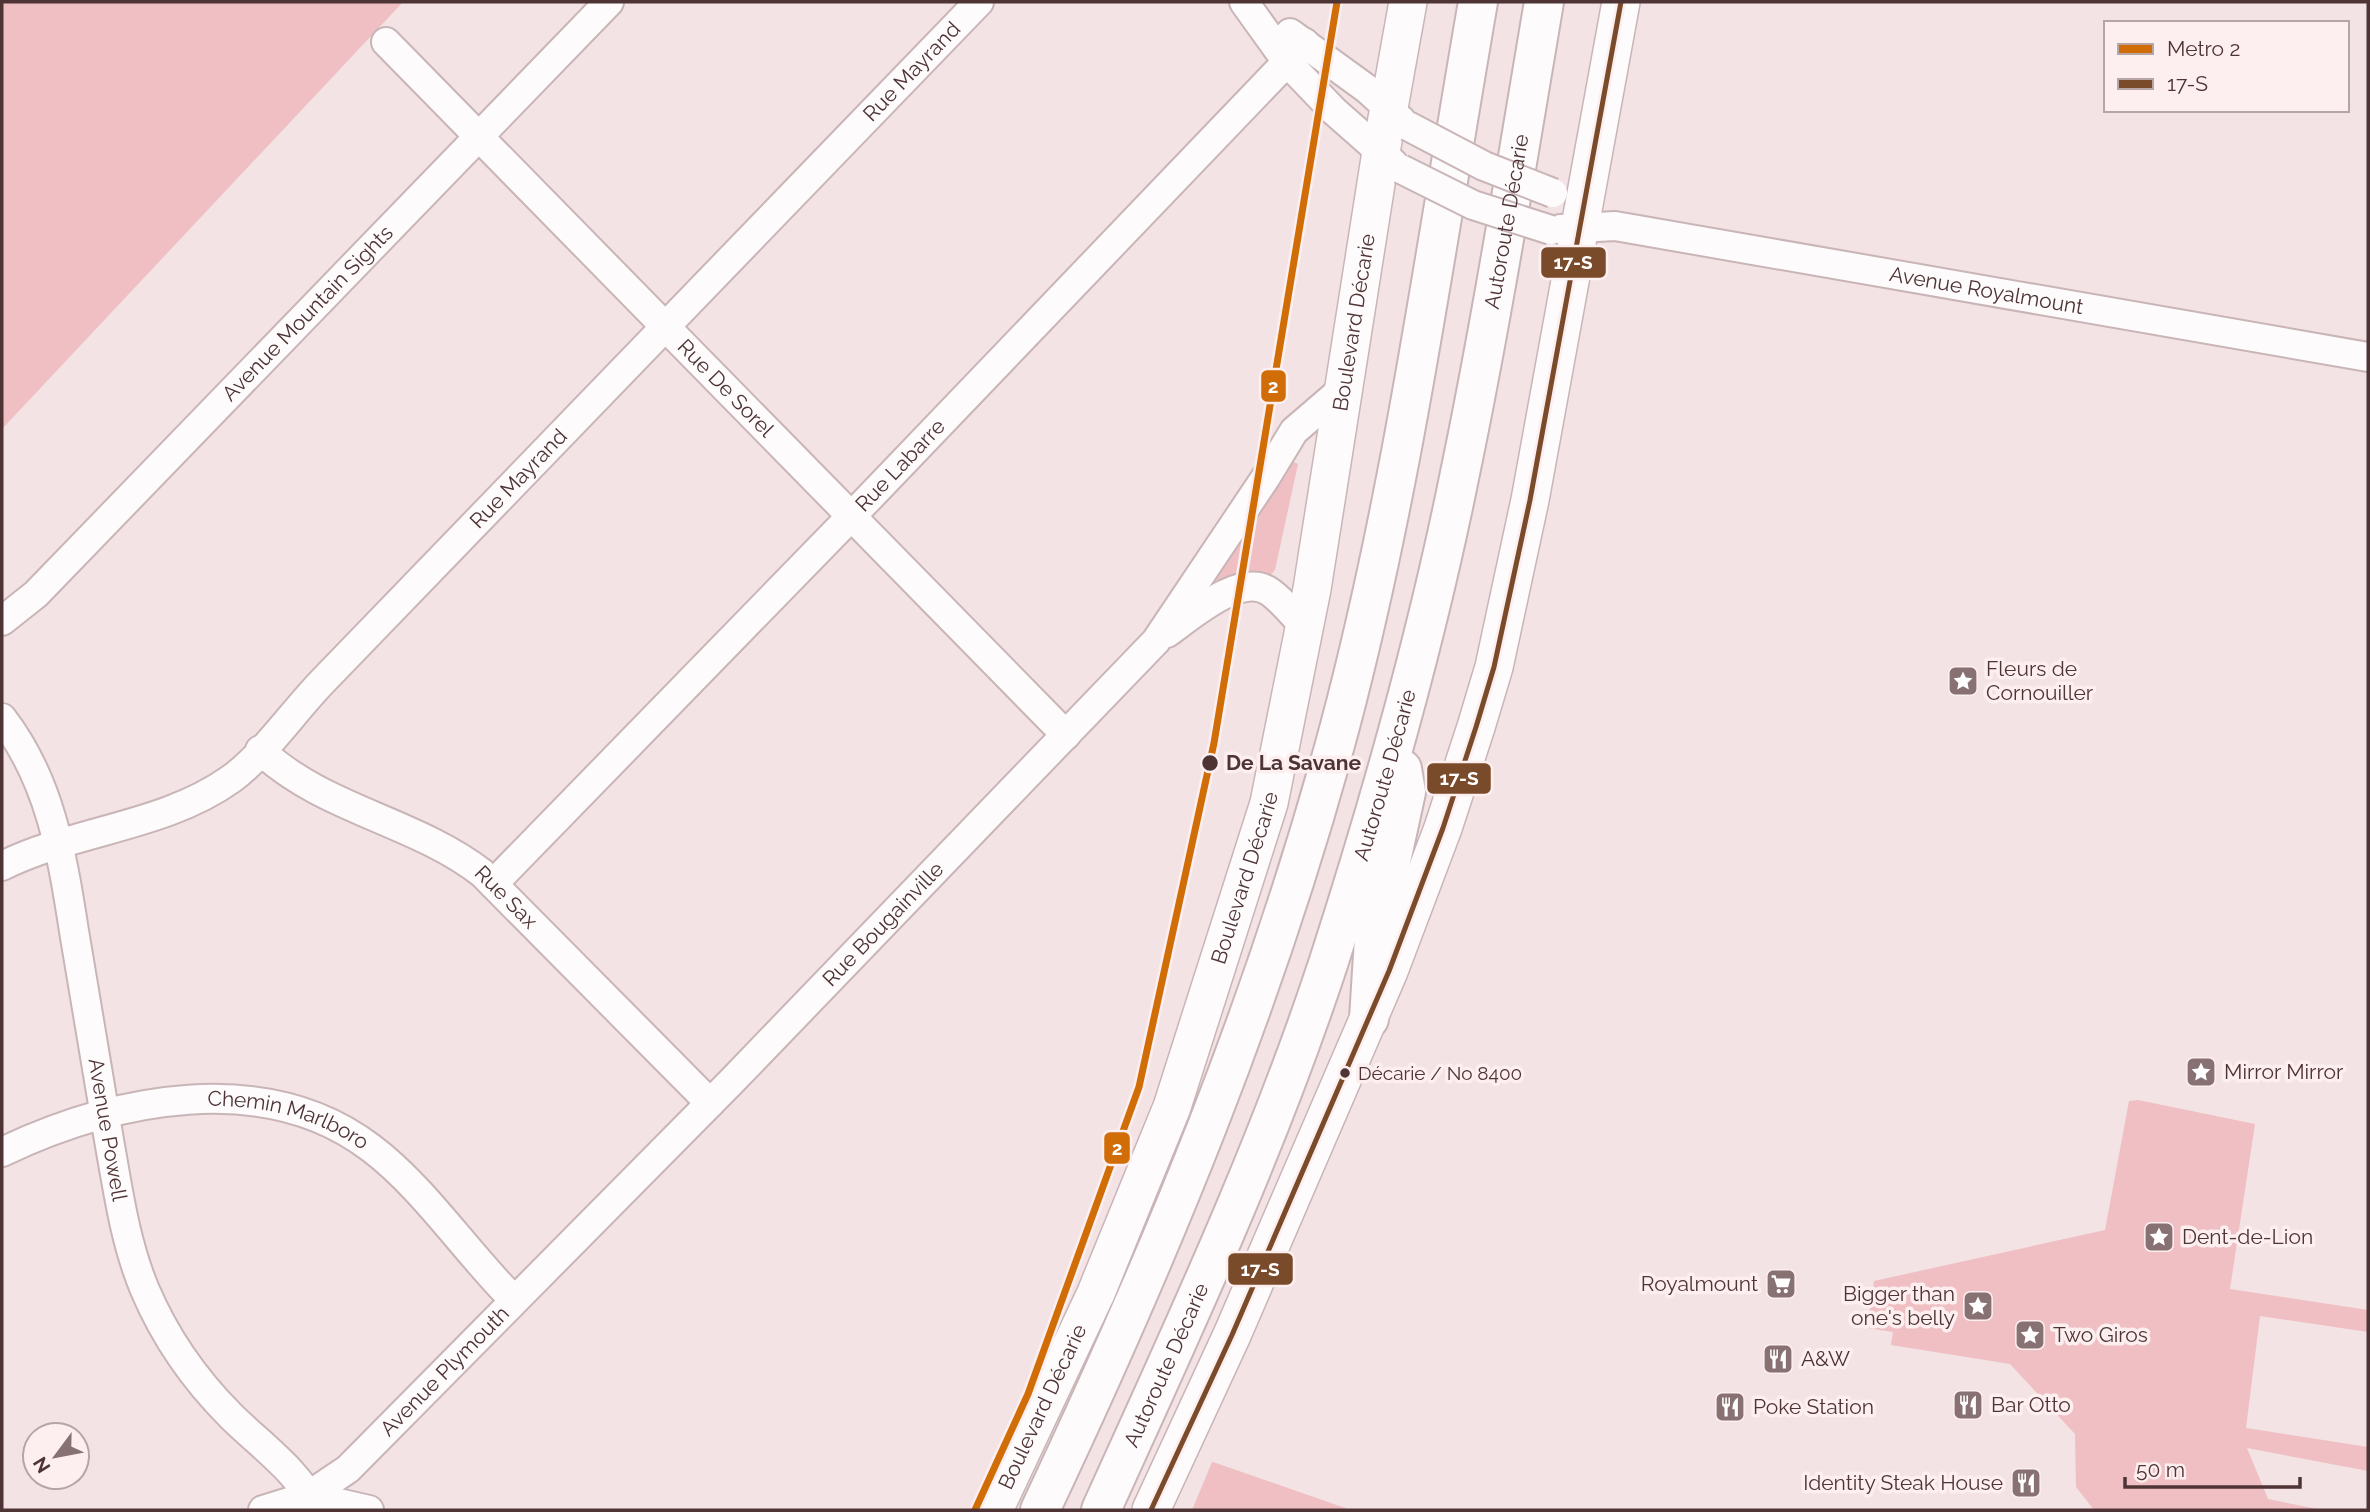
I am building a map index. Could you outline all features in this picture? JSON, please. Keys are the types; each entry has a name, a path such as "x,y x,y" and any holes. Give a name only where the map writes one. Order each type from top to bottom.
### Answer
{"highway":[{"path":"1040,1510 1139,1297 1190,1176 1237,1055 1317,807 1363,632 1388,515 1478,2"},
{"name":"Autoroute Décarie","path":"1101,1510 1226,1236 1267,1136 1328,962 1397,736 1459,481 1544,2"},
{"path":"1368,1019 1374,939 1406,792 1397,736"}],"main road":[{"name":"Boulevard Décarie","path":"994,1510 1096,1293 1172,1107 1269,803 1306,627 1343,388 1391,160 1398,117 1408,2"},
{"path":"1151,1510 1243,1312 1368,1019 1443,828 1494,667 1530,500 1620,2"}],"street":[{"name":"Avenue Mountain Sights","path":"2,621 36,594 609,2"},
{"name":"Rue Mayrand","path":"2,866 58,844 163,811 206,794 233,778 297,708 979,2"},
{"path":"1245,3 1296,52 1334,111 1391,160 1473,205 1531,226 1579,218"},
{"name":"Rue De Sorel","path":"386,42 1066,735"},
{"path":"1296,52 1367,89 1398,117 1579,218"},
{"name":"Rue Labarre","path":"493,884 1296,52"},
{"name":"Avenue Royalmount","path":"1579,218 2368,357"},
{"name":"Rue Bougainville","path":"607,1205 1156,641 1260,487 1294,431 1343,388"},
{"name":"Rue Bougainville","path":"1156,641 1222,594 1252,587 1269,591 1306,627"},
{"name":"Avenue Powell","path":"2,718 21,745 39,779 58,844 127,1232 145,1290 177,1349 211,1395 284,1467 312,1503"},
{"name":"Rue Sax","path":"260,750 288,774 472,865 710,1102"},
{"name":"Chemin Marlboro","path":"2,1153 48,1132 105,1116 166,1104 226,1099 272,1103 324,1119 354,1136 391,1166 513,1299"},
{"name":"Avenue Plymouth","path":"263,1510 312,1503 607,1205"},
{"path":"312,1503 369,1510"}],"shaded area":[{"path":"2,2 403,2 2,429"},
{"path":"1292,461 1298,464 1275,570 1268,578 1244,574 1217,581 1214,576"},
{"path":"2138,1100 2255,1124 2230,1289 2368,1310 2368,1332 2260,1316 2246,1428 2368,1447 2368,1471 2247,1448 2268,1499 2322,1510 2094,1510 2076,1487 2075,1434 2010,1364 1891,1345 1893,1332 1867,1328 1874,1281 2105,1230 2129,1101"},
{"path":"1213,1462 1351,1510 1192,1510"}],"metro line":[{"name":"2","path":"975,1510 1028,1394 1139,1087 1214,743 1337,2"}],"transit line":[{"name":"17-S","path":"1151,1510 1232,1335 1389,971 1443,828 1476,727 1494,667 1530,500 1621,2"}],"place":[{"name":"Fleurs de Cornouiller","path":"1963,681"},
{"name":"De La Savane","path":"1210,763"},
{"name":"Mirror Mirror","path":"2201,1072"},
{"name":"Décarie / No 8400","path":"1345,1073"},
{"name":"Dent-de-Lion","path":"2159,1237"},
{"name":"Royalmount","path":"1781,1284"},
{"name":"Bigger than one's belly","path":"1978,1306"},
{"name":"Two Giros","path":"2030,1335"},
{"name":"A&W","path":"1778,1359"},
{"name":"Bar Otto","path":"1968,1405"},
{"name":"Poke Station","path":"1730,1407"},
{"name":"Identity Steak House","path":"2026,1483"}]}
